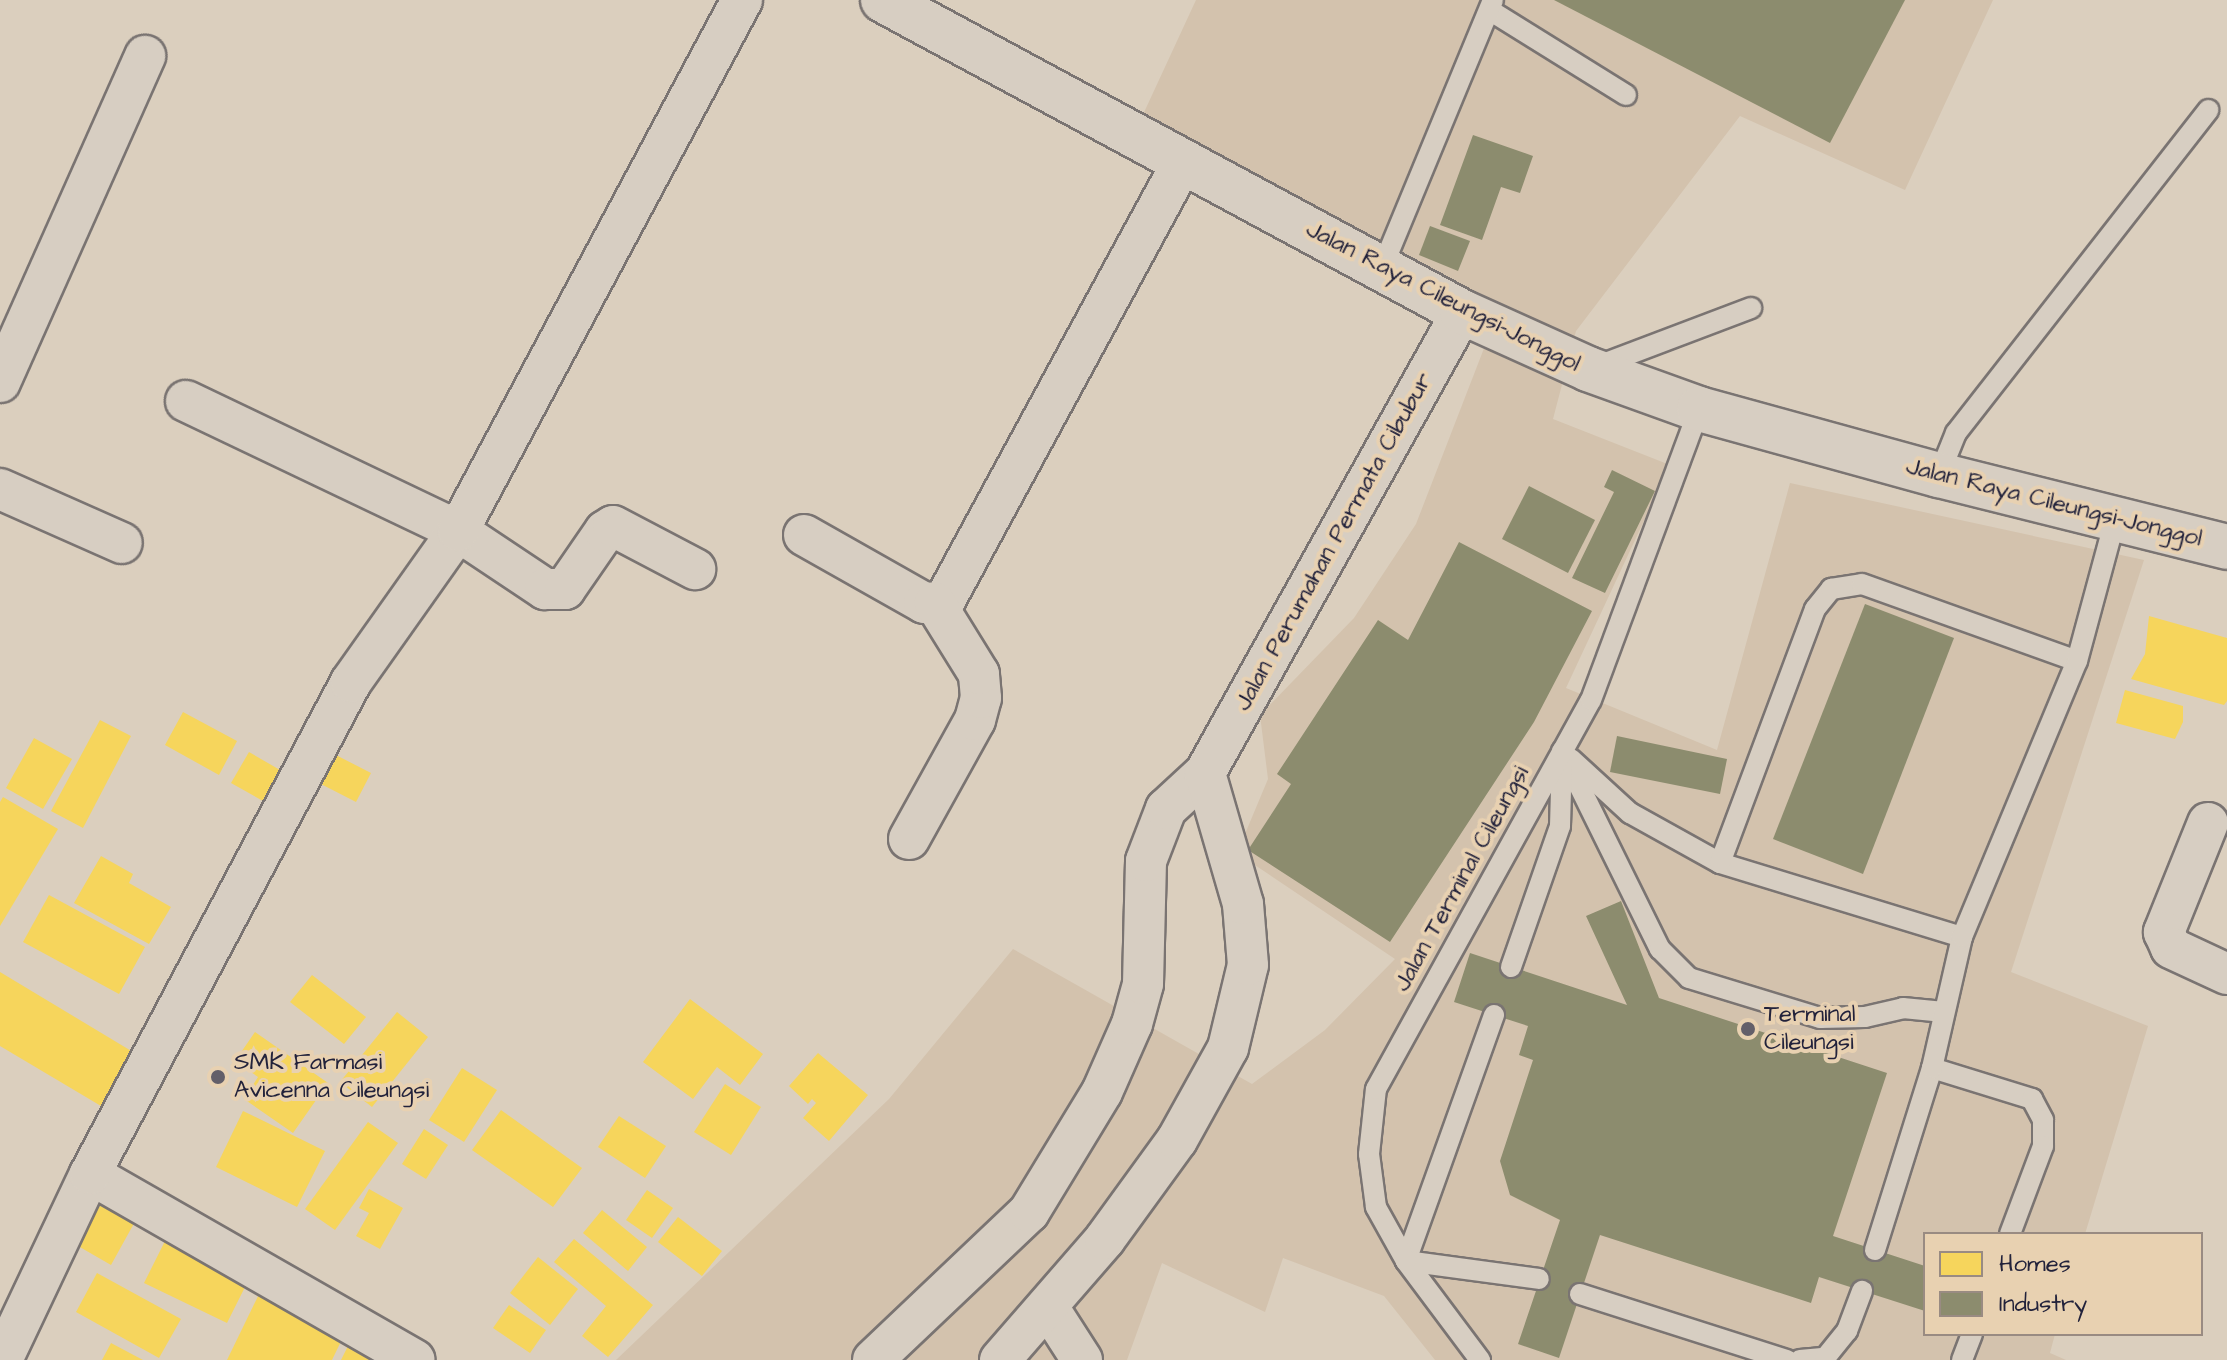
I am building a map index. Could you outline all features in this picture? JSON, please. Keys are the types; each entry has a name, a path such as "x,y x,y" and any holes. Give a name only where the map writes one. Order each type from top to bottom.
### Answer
{"main road":[{"name":"Jalan Raya Cileungsi-Jonggol","path":"883,0 1462,312 1588,369 1699,409 1939,475 2227,547"}],"street":[{"path":"2,1360 90,1174 351,682 458,531 742,0"},
{"path":"0,382 145,56"},
{"path":"804,535 924,603 935,603 946,598 1182,163"},
{"name":"Jalan Perumahan Permata Cibubur","path":"873,1360 1029,1212 1102,1092 1132,1024 1143,984 1146,861 1166,809 1205,773 1462,312"},
{"path":"186,401 458,531 519,574 555,591 570,583 605,531 613,526 695,569"},
{"path":"0,489 122,543"},
{"path":"909,839 975,720 981,698 979,674 935,603"},
{"path":"1000,1360 1105,1239 1177,1140 1228,1048 1248,965 1243,904 1205,773"},
{"path":"2208,823 2164,932 2171,948 2227,974"},
{"path":"90,1174 415,1360"},
{"path":"1048,1307 1082,1360"}],"lane":[{"path":"1382,268 1492,6 1626,95"},
{"path":"1939,475 1956,433 2208,110"},
{"path":"1588,369 1751,308"},
{"name":"Jalan Terminal Cileungsi","path":"1480,1360 1406,1261 1376,1207 1369,1154 1376,1089 1591,700 1699,409"},
{"path":"1875,1250 1932,1068 1962,937 2077,661 2115,520"},
{"path":"1720,863 1815,609 1831,589 1862,584 2077,661"},
{"path":"1562,751 1630,813 1720,863 1962,937"},
{"path":"1511,967 1560,826 1562,751"},
{"path":"1562,751 1660,949 1689,978 1820,1018 1865,1017 1903,1008 1944,1012"},
{"path":"1494,1015 1406,1261 1539,1279"},
{"path":"1932,1068 2032,1099 2043,1120 2043,1146 2011,1232"},
{"path":"1800,1360 1826,1359 1847,1331 1862,1291"},
{"path":"1580,1294 1787,1360"},
{"path":"1962,1360 1971,1336"}],"shaded area":[{"path":"1196,0 1993,0 1905,190 1740,116 1576,331 1553,419 1670,465 1566,688 1717,750 1790,483 2144,560 2011,972 2148,1026 2086,1232 1923,1232 1923,1336 2054,1336 2050,1353 2066,1360 1435,1360 1384,1296 1283,1258 1265,1312 1162,1263 1127,1360 616,1360 889,1099 1013,949 1252,1084 1325,1030 1395,959 1237,853 1268,779 1260,715 1354,618 1416,524 1500,307 1140,121"}],"building: Homes":[{"path":"2149,616 2227,638 2227,701 2224,705 2131,679 2145,654"},
{"path":"2125,690 2183,706 2183,722 2175,739 2116,723"},
{"path":"183,712 237,741 219,775 165,745"},
{"path":"100,720 131,736 83,828 51,811"},
{"path":"34,738 72,759 43,809 6,788"},
{"path":"249,752 280,770 263,801 231,783"},
{"path":"332,753 371,773 356,802 317,782"},
{"path":"3,797 58,829 0,926 0,802"},
{"path":"101,856 133,874 129,883 171,907 149,944 74,903"},
{"path":"49,895 145,947 119,994 23,942"},
{"path":"0,972 133,1052 101,1106 0,1046"},
{"path":"312,975 366,1017 344,1044 290,1002"},
{"path":"690,999 763,1054 740,1085 717,1067 693,1099 643,1062"},
{"path":"397,1012 428,1037 372,1107 340,1082"},
{"path":"255,1032 328,1083 293,1133 244,1099 258,1077 235,1061"},
{"path":"818,1053 868,1095 829,1141 803,1118 816,1103 812,1099 808,1104 789,1086"},
{"path":"462,1068 497,1090 464,1142 429,1120"},
{"path":"725,1084 761,1107 731,1155 694,1132"},
{"path":"501,1110 582,1168 553,1207 472,1150"},
{"path":"243,1111 325,1151 297,1207 216,1167"},
{"path":"619,1116 666,1146 645,1178 598,1147"},
{"path":"368,1122 398,1143 335,1230 305,1209"},
{"path":"424,1129 448,1145 426,1179 402,1164"},
{"path":"369,1189 403,1208 380,1249 356,1236 369,1213 359,1208"},
{"path":"647,1190 673,1208 652,1238 626,1220"},
{"path":"104,1199 137,1218 111,1265 78,1246 88,1228 74,1220 85,1201 98,1209"},
{"path":"602,1210 647,1247 628,1271 583,1233"},
{"path":"678,1217 722,1251 702,1276 658,1242"},
{"path":"168,1235 251,1275 227,1323 144,1283"},
{"path":"574,1239 653,1305 608,1357 582,1336 606,1306 554,1262"},
{"path":"538,1257 578,1289 550,1325 510,1293"},
{"path":"97,1273 181,1319 159,1358 76,1312"},
{"path":"262,1288 347,1329 332,1360 227,1360"},
{"path":"509,1305 546,1330 530,1353 493,1328"},
{"path":"111,1343 143,1360 102,1360"},
{"path":"349,1344 382,1360 341,1360"}],"building: Industry":[{"path":"1554,0 1905,0 1830,143"},
{"path":"1473,135 1533,156 1520,193 1501,187 1482,240 1440,225"},
{"path":"1430,226 1470,241 1458,271 1419,255"},
{"path":"1612,470 1655,491 1605,593 1572,578 1614,492 1604,487"},
{"path":"1529,486 1595,520 1568,573 1502,539"},
{"path":"1459,542 1592,611 1534,722 1390,942 1248,850 1291,784 1277,774 1378,620 1408,640"},
{"path":"1865,604 1954,638 1863,874 1773,839"},
{"path":"1617,736 1727,759 1720,794 1610,772"},
{"path":"1621,901 1659,998 1887,1073 1833,1236 1923,1265 1923,1310 1819,1277 1811,1303 1600,1235 1559,1358 1518,1344 1560,1220 1510,1195 1500,1161 1533,1060 1519,1055 1528,1026 1454,1002 1470,953 1627,1005 1586,916"}],"place":[{"name":"Terminal Cileungsi","path":"1748,1029"},
{"name":"SMK Farmasi Avicenna Cileungsi","path":"218,1077"}]}
